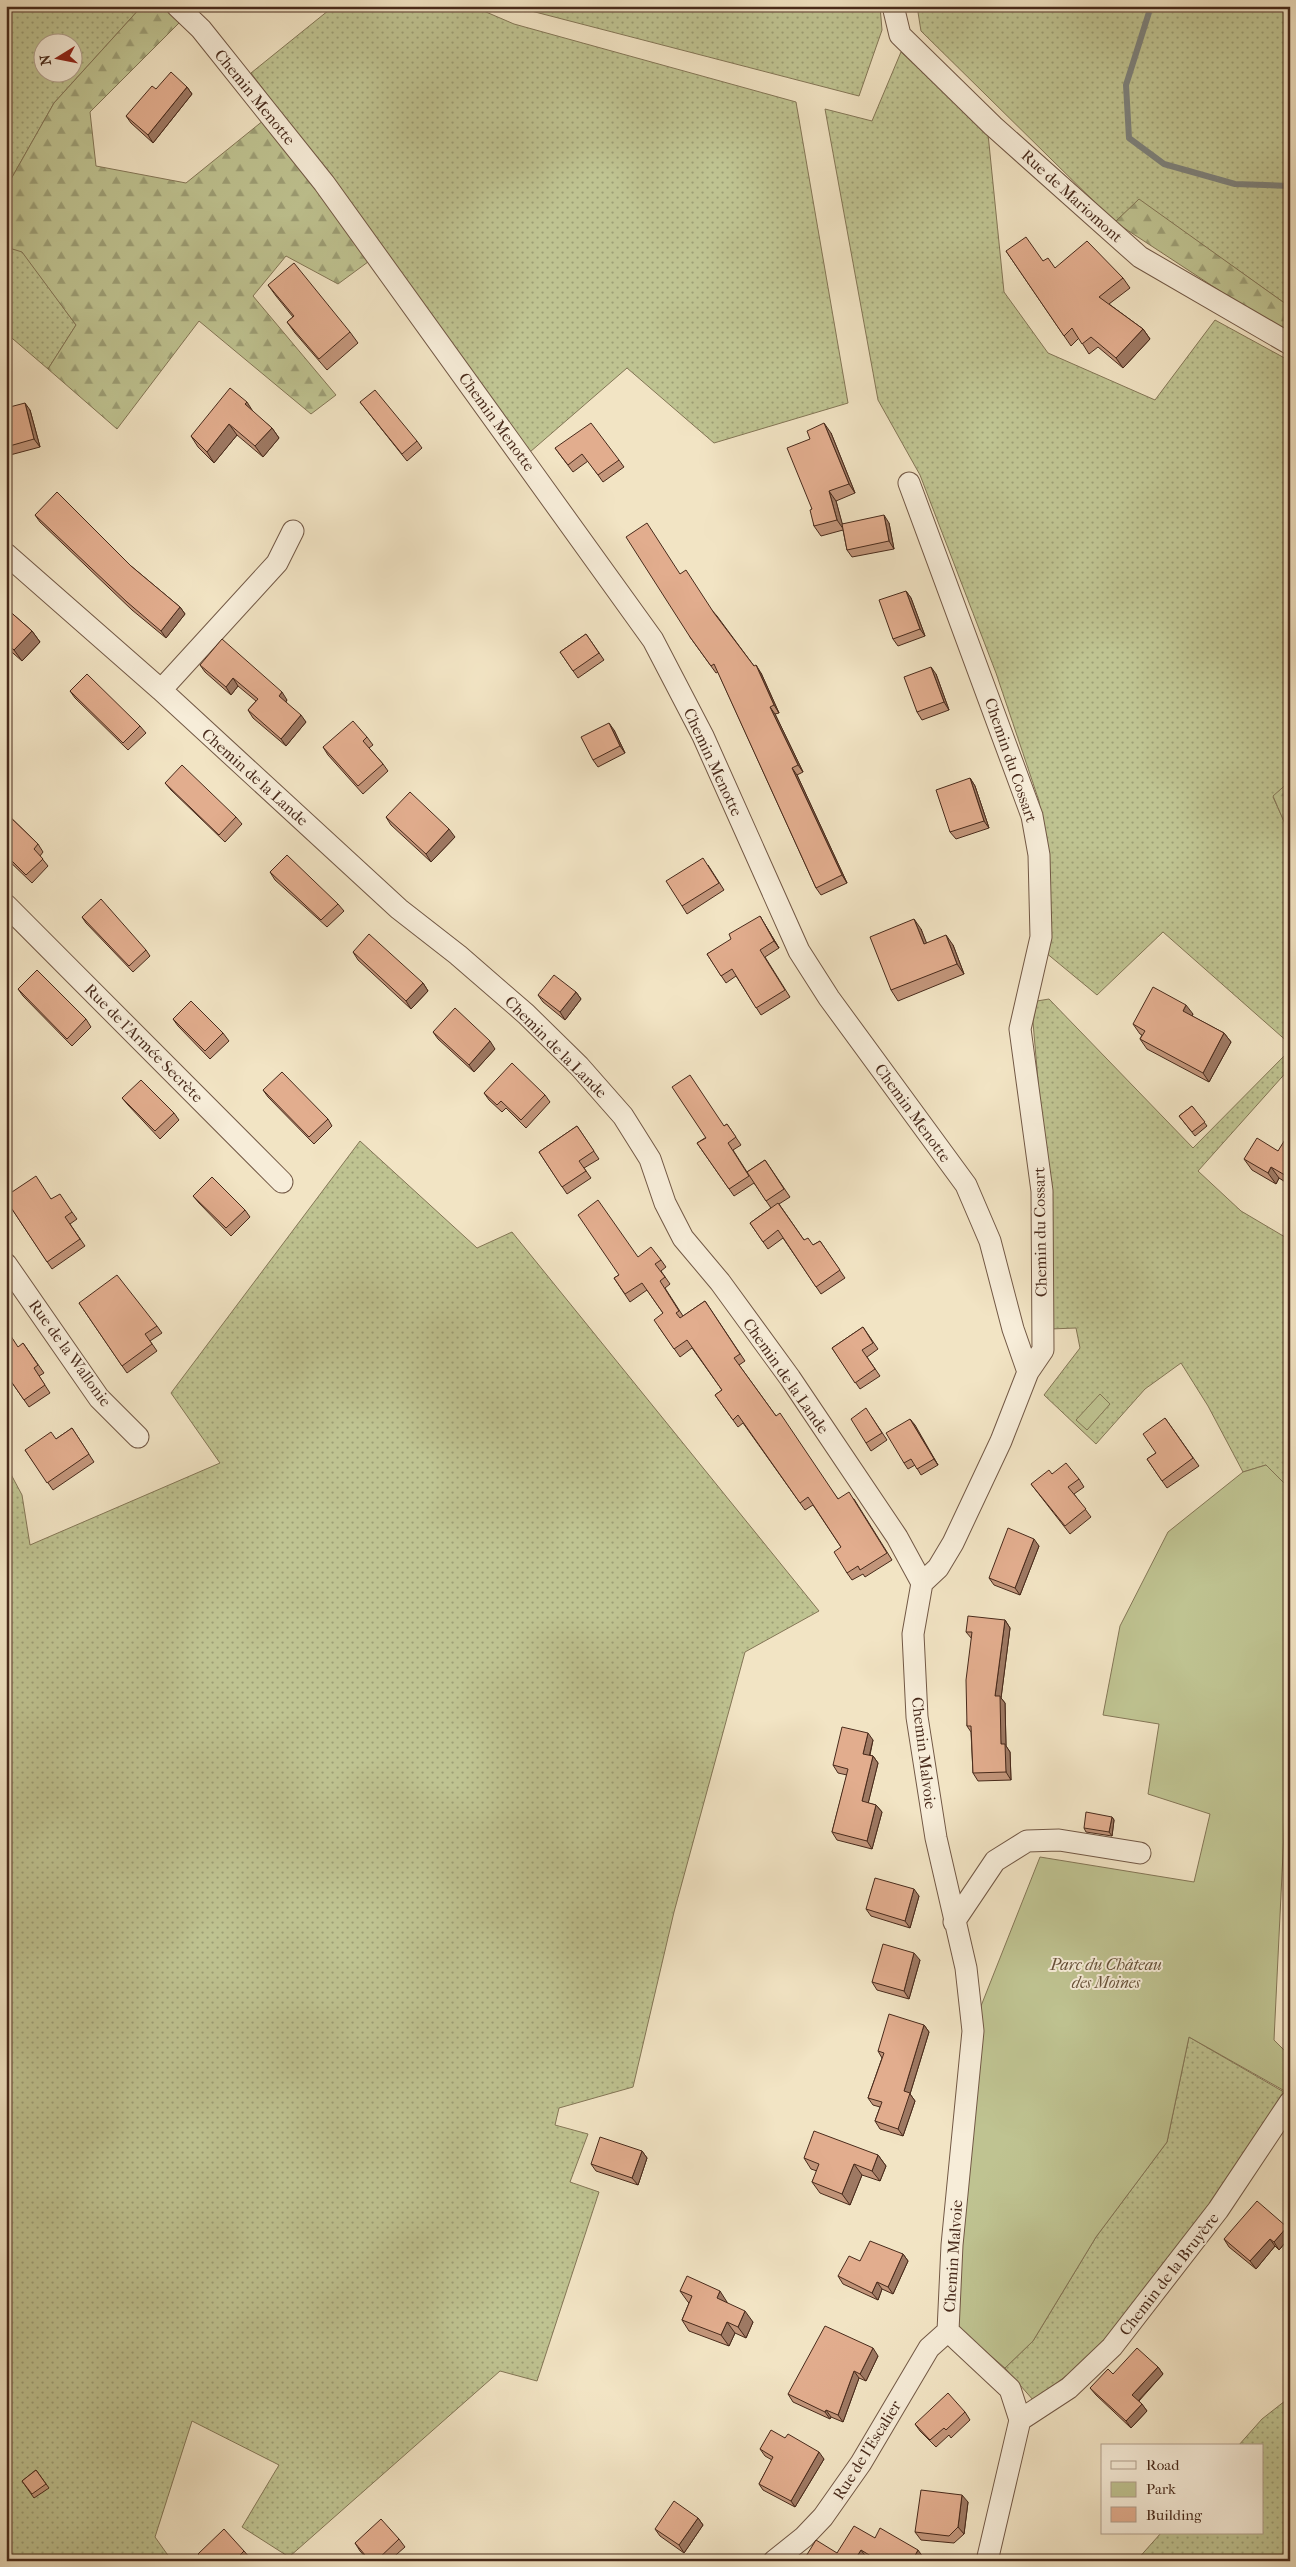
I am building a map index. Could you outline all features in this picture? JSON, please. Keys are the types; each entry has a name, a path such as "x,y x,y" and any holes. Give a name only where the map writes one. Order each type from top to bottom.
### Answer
{"street":[{"name":"Chemin Menotte","path":"177,6 201,29 324,183 653,640 703,736 799,951 828,998 966,1185 990,1241 1013,1329 1028,1372"},
{"name":"Rue de Mariomont","path":"893,6 900,35 993,126 1140,257 1290,344"},
{"name":"Chemin du Cossart","path":"909,483 1023,788 1032,816 1039,855 1041,937 1020,1029 1042,1190 1043,1350 1028,1372"},
{"path":"161,690 277,563 293,530"},
{"name":"Chemin de la Lande","path":"6,554 161,690 399,909 526,1014 579,1066 616,1109 650,1158 665,1203 683,1238 720,1282 790,1378 897,1537 922,1583"},
{"name":"Rue de l'Armée Secrète","path":"6,904 282,1182"},
{"name":"Rue de la Wallonie","path":"6,1264 99,1398 138,1437"},
{"path":"922,1583 938,1568 953,1544 1001,1441 1028,1372"},
{"name":"Chemin Malvoie","path":"922,1583 913,1634 917,1718 936,1838 966,1968 973,2030 952,2245 948,2331 1010,2389 1020,2420"},
{"path":"954,1922 995,1861 1027,1841 1059,1840 1140,1853"},
{"name":"Chemin de la Bruyère","path":"1020,2420 1069,2388 1112,2347 1218,2210 1290,2102"},
{"name":"Rue de l'Escalier","path":"774,2561 824,2518 861,2463 929,2348 948,2331"},
{"path":"987,2561 1020,2420"}],"green space":[{"path":"6,6 142,6 82,72 82,32 32,32 32,82 73,82 54,103 6,188"},
{"path":"142,6 166,6 180,22 90,112 96,166 186,183 264,120 372,259 338,284 286,256 253,296 336,395 311,414 199,321 117,429 48,369 76,325 22,252 6,247 6,188 54,103 73,82 82,82 82,72"},
{"path":"334,6 472,6 514,24 796,102 848,403 714,443 627,368 530,452 345,198 251,73"},
{"path":"512,6 880,6 882,30 859,96"},
{"path":"917,6 1290,6 1290,307 1139,200 1115,222 921,31"},
{"path":"901,52 988,134 1004,292 1048,353 1155,400 1215,320 1290,361 1290,781 1273,797 1290,834 1290,1044 1163,932 1097,995 1045,952 1050,885 1039,801 996,673 920,475 878,400 825,109 872,121"},
{"path":"1139,199 1290,307 1290,337 1115,222"},
{"path":"6,247 22,251 76,325 48,369 6,333"},
{"path":"1290,781 1290,822 1285,824 1273,796"},
{"path":"1049,999 1193,1148 1290,1050 1290,1068 1198,1171 1241,1211 1290,1240 1290,1337 1288,1339 1290,1342 1290,1489 1266,1465 1243,1472 1208,1406 1181,1363 1145,1389 1096,1444 1044,1395 1080,1348 1076,1328 1050,1329 1048,1199 1033,1022 1037,1001"},
{"path":"360,1141 477,1248 512,1232 819,1611 745,1652 674,1912 633,2087 559,2108 555,2125 588,2134 570,2182 599,2192 537,2381 500,2371 289,2557 242,2527 279,2465 192,2421 155,2537 172,2561 6,2561 6,1465 22,1495 30,1545 220,1463 171,1393"},
{"path":"1100,1394 1110,1404 1087,1430 1076,1420"},
{"name":"Parc du Château des Moines","path":"1266,1465 1290,1489 1290,1777 1286,1791 1274,2040 1290,2056 1290,2094 1189,2037 1167,2142 1096,2237 1033,2341 1005,2368 956,2326 981,2006 1040,1857 1194,1882 1210,1814 1148,1794 1159,1724 1103,1715 1120,1626 1168,1532 1243,1472"},
{"path":"1189,2037 1289,2095 1108,2343 1034,2401 1005,2368 1033,2341 1096,2237 1167,2142"},
{"path":"1290,2397 1290,2561 1136,2561 1160,2534 1264,2534 1264,2444 1240,2444 1262,2419"}],"building":[{"path":"171,72 187,87 148,135 126,116 152,86 156,89"},
{"path":"1026,237 1043,261 1048,258 1055,268 1087,241 1123,278 1099,297 1143,329 1116,358 1091,337 1082,344 1072,328 1064,336 1006,251"},
{"path":"294,263 350,332 319,359 287,322 294,316 268,285"},
{"path":"230,388 247,402 245,404 272,428 255,446 229,424 207,452 191,436"},
{"path":"375,390 417,441 402,454 360,402"},
{"path":"25,403 34,439 6,447 6,408"},
{"path":"591,423 619,460 598,475 582,454 568,465 555,448"},
{"path":"824,423 849,484 829,491 837,520 814,526 810,510 812,509 787,448 810,439 807,431"},
{"path":"57,492 131,566 180,607 161,631 127,602 35,515"},
{"path":"884,515 889,541 847,550 842,524"},
{"path":"647,523 680,574 686,570 714,613 754,666 756,665 774,705 770,707 798,765 792,768 842,875 816,888 714,664 711,666 690,637 626,537"},
{"path":"906,591 920,629 893,639 879,600"},
{"path":"6,608 32,631 14,650 6,643"},
{"path":"586,634 599,653 573,671 560,652"},
{"path":"222,639 282,692 279,696 301,715 281,739 248,710 258,699 233,678 226,687 200,665"},
{"path":"931,667 944,702 917,712 904,677"},
{"path":"87,674 140,726 123,743 70,691"},
{"path":"353,721 367,737 363,741 383,764 358,786 323,747"},
{"path":"609,723 620,746 593,760 581,737"},
{"path":"182,765 236,817 219,835 165,783"},
{"path":"970,778 984,821 950,832 936,790"},
{"path":"410,792 449,829 426,854 386,817"},
{"path":"6,813 38,844 34,849 43,859 26,875 6,855"},
{"path":"287,855 338,904 321,920 270,872"},
{"path":"703,858 719,883 682,906 666,881"},
{"path":"101,899 146,950 129,966 82,917"},
{"path":"760,916 774,941 760,950 785,990 756,1008 732,969 721,976 707,954 731,939 729,934"},
{"path":"914,919 924,944 946,935 957,964 891,990 870,937"},
{"path":"369,934 423,983 406,1001 353,952"},
{"path":"37,970 86,1019 67,1039 18,989"},
{"path":"554,975 576,992 560,1012 538,995"},
{"path":"1153,987 1186,1005 1183,1011 1224,1033 1203,1073 1140,1039 1145,1031 1133,1024"},
{"path":"191,1001 223,1033 205,1051 173,1019"},
{"path":"455,1008 490,1041 469,1065 433,1032"},
{"path":"512,1063 545,1095 521,1120 501,1101 497,1105 484,1093"},
{"path":"282,1072 328,1119 309,1137 263,1090"},
{"path":"690,1075 724,1126 727,1124 736,1137 728,1143 749,1176 729,1189 697,1143 706,1138 672,1087"},
{"path":"141,1080 174,1113 155,1131 122,1098"},
{"path":"1192,1106 1205,1122 1192,1132 1179,1116"},
{"path":"577,1126 594,1151 579,1161 586,1171 562,1187 539,1152"},
{"path":"1257,1138 1278,1151 1286,1138 1290,1140 1290,1178 1271,1167 1268,1173 1244,1159"},
{"path":"765,1160 784,1189 766,1201 747,1172"},
{"path":"36,1176 51,1199 60,1194 72,1212 65,1217 80,1239 47,1262 6,1200 6,1196"},
{"path":"212,1177 245,1210 226,1228 193,1196"},
{"path":"598,1200 638,1257 651,1247 661,1260 655,1264 665,1277 660,1281 679,1311 676,1313 680,1318 705,1301 740,1354 734,1358 776,1416 780,1413 838,1499 849,1492 887,1553 860,1570 858,1566 847,1573 834,1552 841,1547 808,1497 800,1503 738,1415 733,1420 715,1395 722,1390 687,1340 674,1349 654,1320 663,1313 642,1283 625,1294 614,1278 619,1275 578,1215"},
{"path":"778,1203 804,1240 808,1238 813,1245 820,1241 840,1270 816,1287 778,1230 763,1242 750,1223"},
{"path":"117,1275 157,1326 145,1334 152,1344 122,1366 79,1303"},
{"path":"863,1327 873,1343 862,1350 875,1369 855,1383 832,1348"},
{"path":"6,1330 18,1347 23,1343 38,1365 34,1368 45,1385 24,1400 6,1374"},
{"path":"866,1408 882,1433 866,1443 851,1419"},
{"path":"1165,1418 1193,1458 1162,1481 1147,1459 1156,1453 1143,1434"},
{"path":"910,1419 934,1459 917,1469 911,1459 904,1463 886,1433"},
{"path":"72,1428 89,1454 47,1483 25,1450 51,1432 56,1439"},
{"path":"1066,1463 1079,1479 1068,1487 1086,1509 1065,1526 1031,1484 1049,1470 1052,1474"},
{"path":"1008,1528 1034,1539 1015,1588 989,1578"},
{"path":"968,1616 1005,1620 995,1696 1000,1696 1001,1744 1005,1744 1006,1772 973,1773 971,1726 967,1726 966,1680 972,1632 966,1632"},
{"path":"842,1727 868,1733 863,1754 873,1756 862,1801 876,1805 867,1841 832,1832 848,1769 833,1765"},
{"path":"1086,1812 1112,1817 1109,1832 1084,1828"},
{"path":"875,1878 914,1889 905,1921 866,1909"},
{"path":"883,1944 914,1953 904,1991 872,1982"},
{"path":"889,2014 924,2025 904,2091 910,2093 898,2129 875,2121 882,2102 868,2098 884,2053 878,2051"},
{"path":"814,2131 878,2155 872,2171 854,2164 842,2194 812,2182 819,2164 804,2158"},
{"path":"600,2137 642,2151 632,2178 591,2164"},
{"path":"1257,2201 1287,2227 1274,2242 1270,2239 1250,2261 1224,2239"},
{"path":"870,2241 903,2254 888,2287 877,2282 872,2293 838,2276 849,2256 860,2261"},
{"path":"687,2276 720,2291 717,2298 745,2311 738,2327 727,2322 721,2335 682,2320 692,2296 680,2291"},
{"path":"825,2326 873,2348 860,2374 854,2371 838,2415 826,2410 825,2412 788,2394"},
{"path":"1137,2348 1158,2367 1132,2395 1142,2404 1126,2421 1090,2388 1108,2369 1113,2374"},
{"path":"948,2393 965,2412 946,2430 944,2428 930,2440 915,2424"},
{"path":"771,2430 785,2438 788,2434 819,2452 791,2501 759,2484 773,2457 760,2449"},
{"path":"36,2470 46,2484 32,2494 22,2481"},
{"path":"921,2490 962,2495 958,2527 949,2536 915,2532"},
{"path":"674,2501 698,2518 679,2545 655,2529"},
{"path":"381,2519 399,2539 376,2561 370,2561 355,2543"},
{"path":"854,2526 875,2538 880,2528 918,2550 912,2561 879,2561 861,2550 854,2561 803,2561 816,2540 837,2553"},
{"path":"224,2529 244,2551 234,2561 205,2561 198,2554"},
{"path":"590,2557 596,2561 588,2561"}],"waterway":[{"path":"1151,6 1126,85 1129,138 1164,164 1235,184 1290,186"}]}
